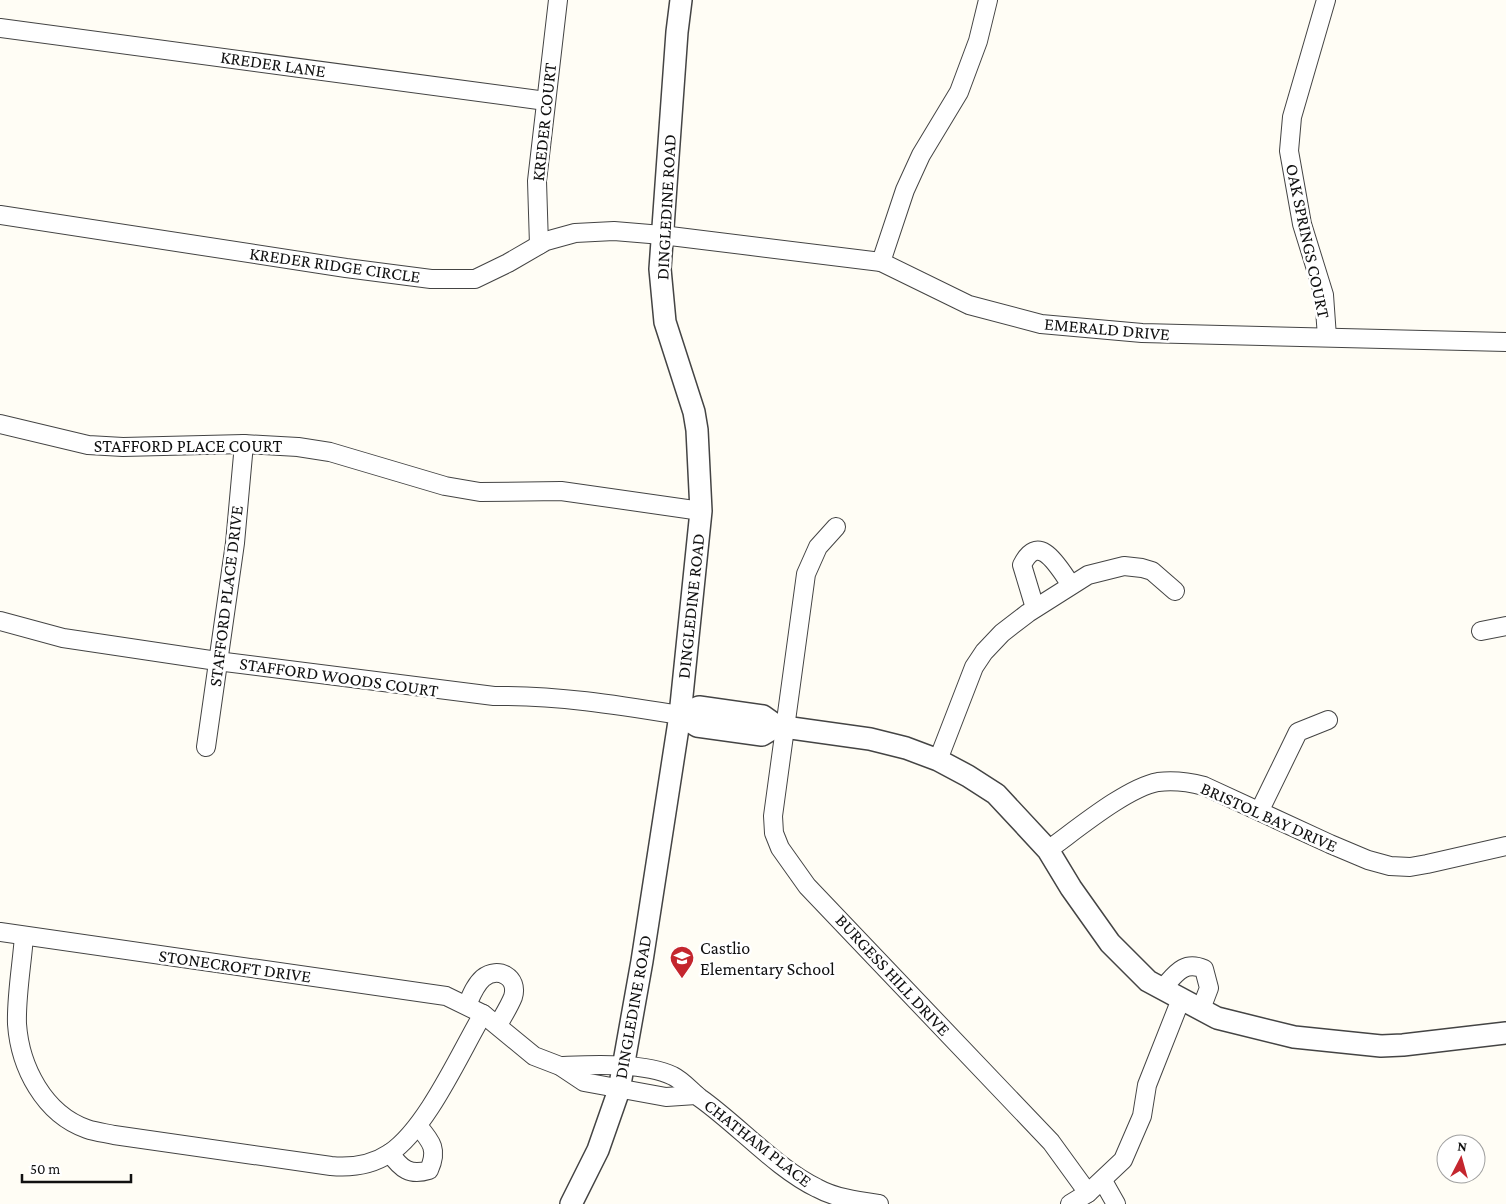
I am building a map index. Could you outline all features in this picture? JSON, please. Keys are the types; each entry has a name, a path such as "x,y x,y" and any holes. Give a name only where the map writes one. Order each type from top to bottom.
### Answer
{"street":[{"name":"KREDER COURT","path":"539,245 536,181 558,0"},
{"name":"DINGLEDINE ROAD","path":"571,1204 598,1150 619,1090 680,715 701,511 700,451 694,412 662,305 660,269 677,32 682,0"},
{"path":"881,262 905,190 921,155 959,92 978,41 988,0"},
{"name":"OAK SPRINGS COURT","path":"1326,0 1292,117 1289,151 1302,224 1324,295 1327,337"},
{"name":"KREDER LANE","path":"0,28 546,101"},
{"name":"KREDER RIDGE CIRCLE","path":"0,216 336,267 431,279 475,279 546,241 576,233 614,231 662,234"},
{"name":"EMERALD DRIVE","path":"662,234 881,262 969,305 1041,324 1087,330 1506,342"},
{"name":"STAFFORD PLACE COURT","path":"0,424 88,446 244,444 282,446 330,452 414,479 454,488 480,492 560,491 701,511"},
{"name":"STAFFORD PLACE DRIVE","path":"206,747 235,543 244,444"},
{"name":"BURGESS HILL DRIVE","path":"836,526 818,547 806,574 781,727 773,816 774,833 780,848 808,886 1050,1142 1088,1193"},
{"path":"1035,608 1022,565 1027,554 1034,550 1041,551 1053,559 1072,585"},
{"path":"938,760 974,667 984,652 1002,633 1035,608 1088,575 1124,566 1142,568 1152,572 1175,591"},
{"name":"STAFFORD WOODS COURT","path":"0,621 64,638 217,661 476,694 586,700 680,715"},
{"path":"1481,631 1506,626"},
{"path":"680,715 697,726 762,735 781,727 870,739 906,748 938,760 996,794 1048,850 1071,888 1110,943 1148,981 1217,1018 1294,1036 1380,1046 1506,1033"},
{"path":"1260,810 1298,732 1328,720"},
{"name":"BRISTOL BAY DRIVE","path":"1048,850 1133,790 1158,782 1184,781 1204,786 1260,810 1330,844 1368,860 1390,866 1419,866 1506,846"},
{"name":"STONECROFT DRIVE","path":"0,932 446,996 475,1009 498,1025 534,1056 560,1066 584,1082 619,1090"},
{"path":"24,936 17,1023 24,1064 45,1098 64,1116 86,1129 114,1135 331,1166 350,1168 366,1164 390,1153 418,1126 475,1009 474,989 482,978 495,972 505,974 513,987 513,996 498,1025"},
{"path":"1162,989 1186,966 1192,965 1204,969 1209,988 1201,1010"},
{"path":"1070,1204 1103,1181 1123,1160 1134,1139 1142,1116 1148,1085 1181,999"},
{"name":"STONECROFT DRIVE","path":"560,1066 623,1067"},
{"name":"CHATHAM PLACE","path":"623,1067 654,1070 674,1077 724,1114 787,1168 816,1188 837,1196 879,1204"},
{"name":"CHATHAM PLACE","path":"619,1090 666,1097 696,1095"},
{"path":"390,1153 403,1170 419,1173 429,1170 434,1159 434,1149 418,1126"},
{"path":"1103,1181 1116,1204"}],"place":[{"name":"Castlio Elementary School","path":"682,979"}]}
